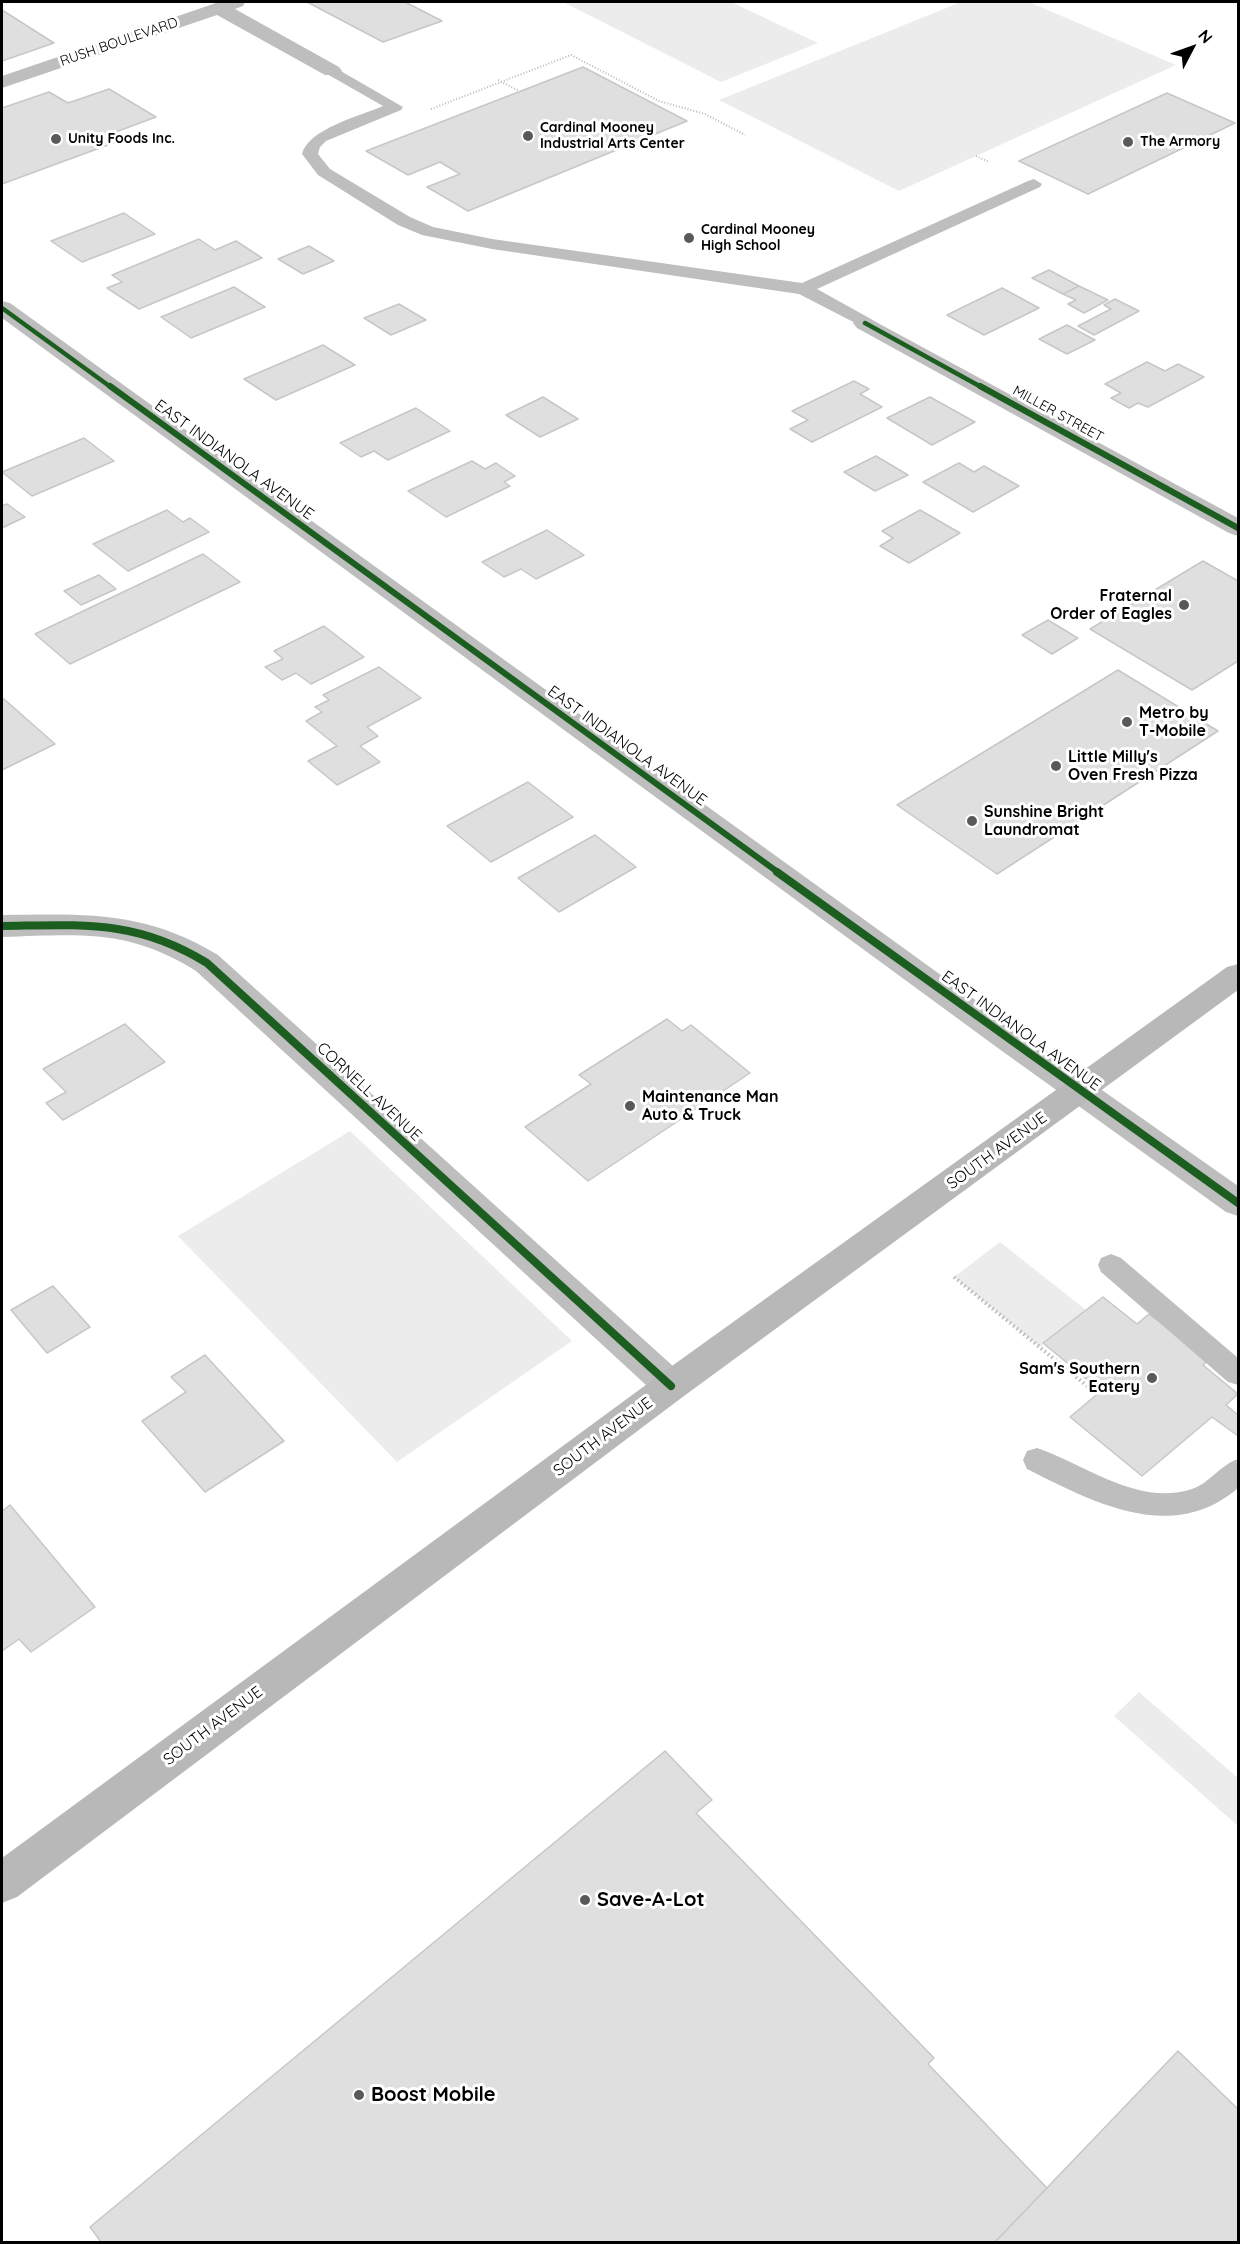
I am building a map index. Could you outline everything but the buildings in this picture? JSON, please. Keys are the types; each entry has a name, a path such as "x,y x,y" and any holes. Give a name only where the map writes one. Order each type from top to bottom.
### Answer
{"main road":[{"name":"SOUTH AVENUE","path":"2,1883 671,1386 1239,975"}],"street":[{"path":"228,4 332,71"},
{"name":"RUSH BOULEVARD","path":"2,82 228,4"},
{"name":"EAST INDIANOLA AVENUE","path":"2,308 1080,1091 1239,1203"},
{"name":"MILLER STREET","path":"865,323 1239,528"},
{"name":"CORNELL AVENUE","path":"2,926 115,926 153,933 186,948 207,963 671,1386"}],"lane":[{"path":"332,71 394,107"},
{"path":"394,107 320,138 312,145 310,154 324,172 404,221 428,231 492,244 804,289 865,323"},
{"path":"804,289 1034,184"},
{"path":"1111,1266 1239,1374"},
{"path":"1037,1460 1093,1487 1120,1496 1162,1505 1193,1502 1219,1488 1239,1472"}],"path":[{"path":"394,107 413,117 570,55 659,101 705,114 745,135"},
{"path":"498,80 519,91"},
{"path":"954,1277 1098,1394"}],"shaded area":[{"path":"563,2 731,2 818,43 721,82"},
{"path":"961,2 1029,2 1176,65 899,191 719,100"},
{"path":"350,1131 572,1341 397,1462 178,1236"},
{"path":"1000,1242 1086,1310 1040,1347 954,1277"},
{"path":"1139,1692 1238,1778 1238,1826 1114,1716"}],"cycle path":[{"path":"2,308 1013,1043 1238,1203"},
{"path":"865,323 1238,528"},
{"path":"2,926 83,925 133,930 182,948 207,963 671,1386"}],"place":[{"name":"Cardinal Mooney Industrial Arts Center","path":"528,136"},
{"name":"Unity Foods Inc.","path":"56,139"},
{"name":"The Armory","path":"1128,142"},
{"name":"Cardinal Mooney High School","path":"689,238"},
{"name":"Fraternal Order of Eagles","path":"1184,605"},
{"name":"Metro by T-Mobile","path":"1127,722"},
{"name":"Little Milly's Oven Fresh Pizza","path":"1056,766"},
{"name":"Sunshine Bright Laundromat","path":"972,821"},
{"name":"Maintenance Man Auto & Truck","path":"630,1106"},
{"name":"Sam's Southern Eatery","path":"1152,1378"},
{"name":"Save-A-Lot","path":"585,1900"},
{"name":"Boost Mobile","path":"359,2095"}]}
